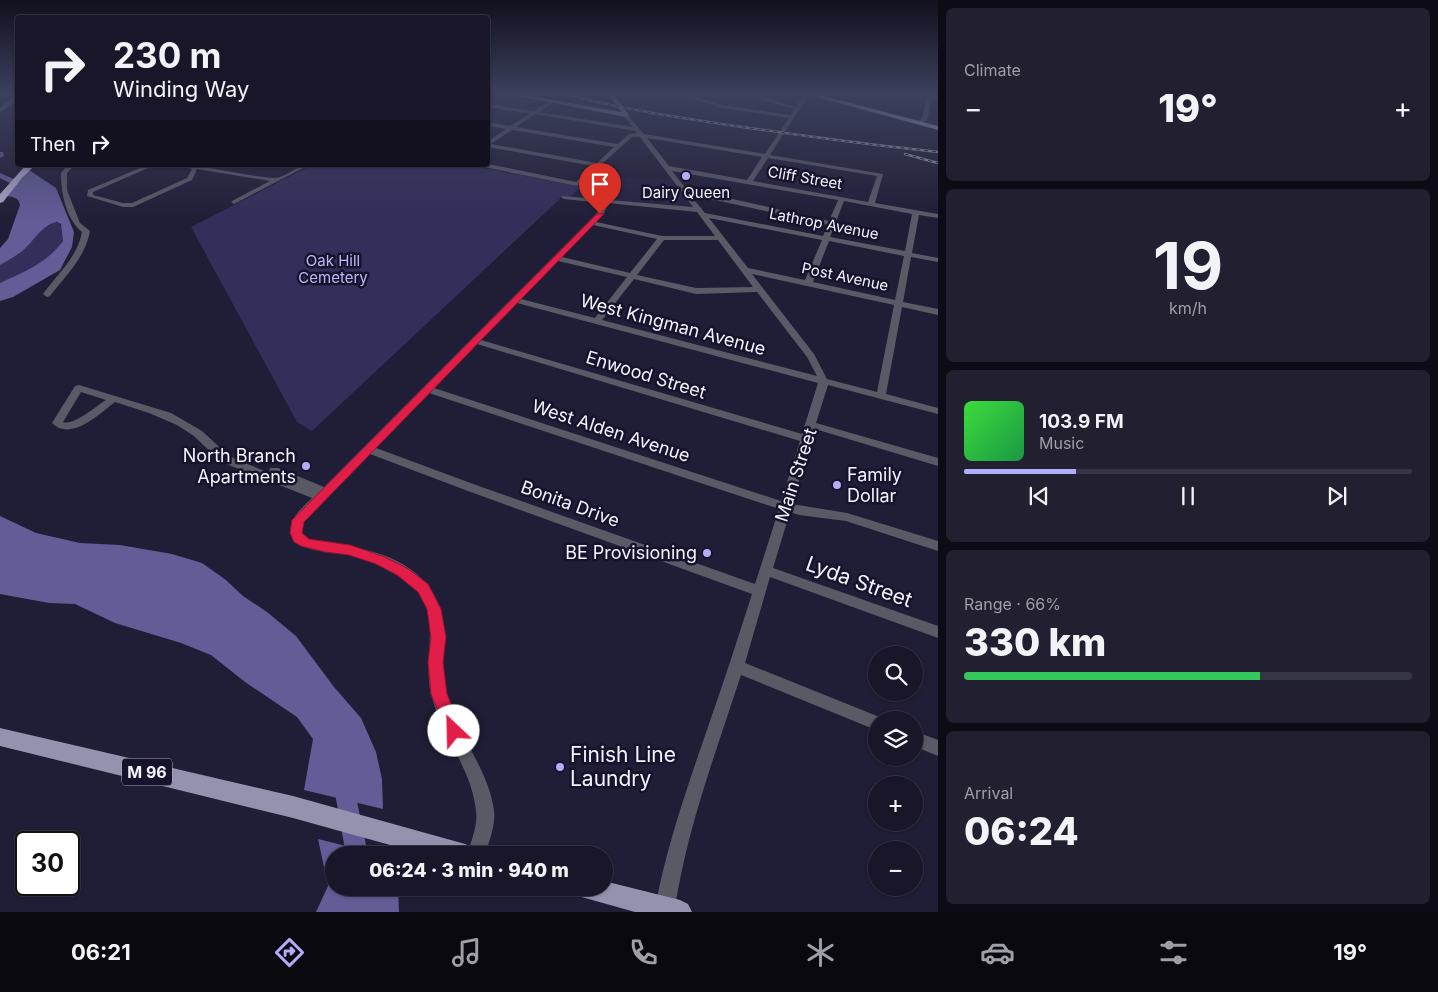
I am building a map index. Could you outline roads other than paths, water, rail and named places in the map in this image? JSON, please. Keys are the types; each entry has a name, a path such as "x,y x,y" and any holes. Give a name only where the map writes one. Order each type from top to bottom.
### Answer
{"highway":[{"path":"0,195 21,167"},
{"path":"0,195 29,167"}],"main road":[{"name":"M 96","path":"0,738 293,807 436,846"},
{"path":"613,895 670,911"}],"street":[{"path":"556,136 619,146"},
{"path":"490,167 577,184 630,136"},
{"path":"643,136 816,362 822,380 938,411"},
{"path":"651,136 880,175 871,204"},
{"path":"749,182 781,136"},
{"path":"490,144 598,166"},
{"path":"47,294 81,253 86,240 86,231 77,224 64,190 64,173 70,167"},
{"path":"147,167 90,191 90,196 123,205 133,205 190,179 195,168"},
{"path":"190,167 277,180"},
{"path":"234,202 302,167"},
{"name":"Cliff Street","path":"668,168 938,216"},
{"path":"687,193 718,198 832,224"},
{"name":"Lathrop Avenue","path":"564,197 702,212 938,260"},
{"path":"808,283 842,199"},
{"path":"478,846 485,814 482,797 478,782 448,720 439,694 436,662 439,637 434,609 424,588 402,571 365,555 350,550 325,548 298,539 296,533 298,520 592,223 603,210 606,201"},
{"path":"881,396 916,212"},
{"path":"592,223 662,238 721,238"},
{"path":"596,321 662,238"},
{"path":"556,258 696,291 760,289"},
{"name":"Post Avenue","path":"746,270 938,312"},
{"name":"West Kingman Avenue","path":"515,300 822,380"},
{"name":"Enwood Street","path":"475,341 807,439"},
{"name":"Main Street","path":"670,911 671,872 682,828 736,666 812,425 821,395 822,380"},
{"path":"112,400 79,423 67,428 58,423 79,388 170,417 196,431 216,452 226,459 248,468 275,471 317,488 322,495"},
{"name":"West Alden Avenue","path":"427,389 785,506 824,516 847,517 938,546"},
{"path":"812,425 938,462"},
{"name":"Bonita Drive","path":"369,449 472,488 760,590"},
{"name":"Lyda Street","path":"766,571 779,574 938,632"},
{"path":"736,666 868,720"},
{"path":"923,742 938,748"}],"waterway":[{"path":"0,175 29,189"},
{"path":"343,782 355,846"}],"railway":[{"path":"802,136 938,152"},
{"path":"905,154 938,163"}],"place":[{"name":"Dairy Queen","path":"686,176"},
{"name":"North Branch Apartments","path":"306,466"},
{"name":"Family Dollar","path":"837,485"},
{"name":"BE Provisioning","path":"707,553"},
{"name":"Finish Line Laundry","path":"560,767"}],"park label":[{"name":"Oak Hill Cemetery","path":"333,270"}]}
